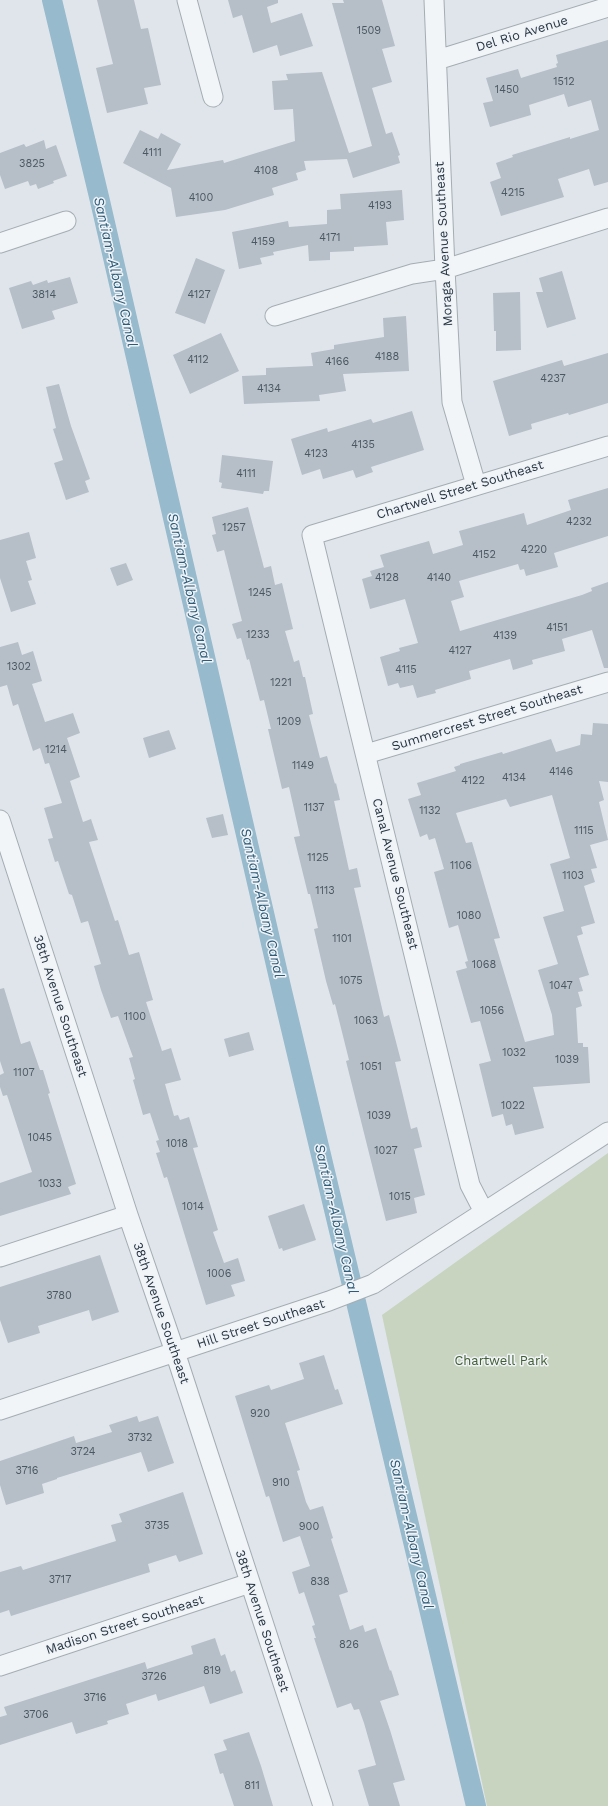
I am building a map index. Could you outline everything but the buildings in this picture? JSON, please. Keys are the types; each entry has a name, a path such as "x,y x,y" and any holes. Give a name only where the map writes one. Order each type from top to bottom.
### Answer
{"street":[{"path":"187,0 213,97"},
{"name":"Moraga Avenue Southeast","path":"434,0 452,402 476,485"},
{"name":"Del Rio Avenue","path":"437,60 608,8"},
{"path":"275,316 412,274 445,269 608,218"},
{"path":"0,243 66,221"},
{"name":"Chartwell Street Southeast","path":"312,535 608,446"},
{"name":"Canal Avenue Southeast","path":"312,535 470,1185 484,1212"},
{"name":"Summercrest Street Southeast","path":"366,754 608,682"},
{"name":"38th Avenue Southeast","path":"0,820 128,1215 175,1352 323,1806"},
{"name":"Hill Street Southeast","path":"0,1410 329,1301 373,1284 608,1132"},
{"path":"0,1257 128,1215"},
{"name":"Madison Street Southeast","path":"0,1666 250,1583"}],"green space":[{"name":"Chartwell Park","path":"608,1153 608,1806 487,1806 382,1315"}],"waterway":[{"name":"Santiam-Albany Canal","path":"52,0 100,201 282,991 476,1806"}]}
